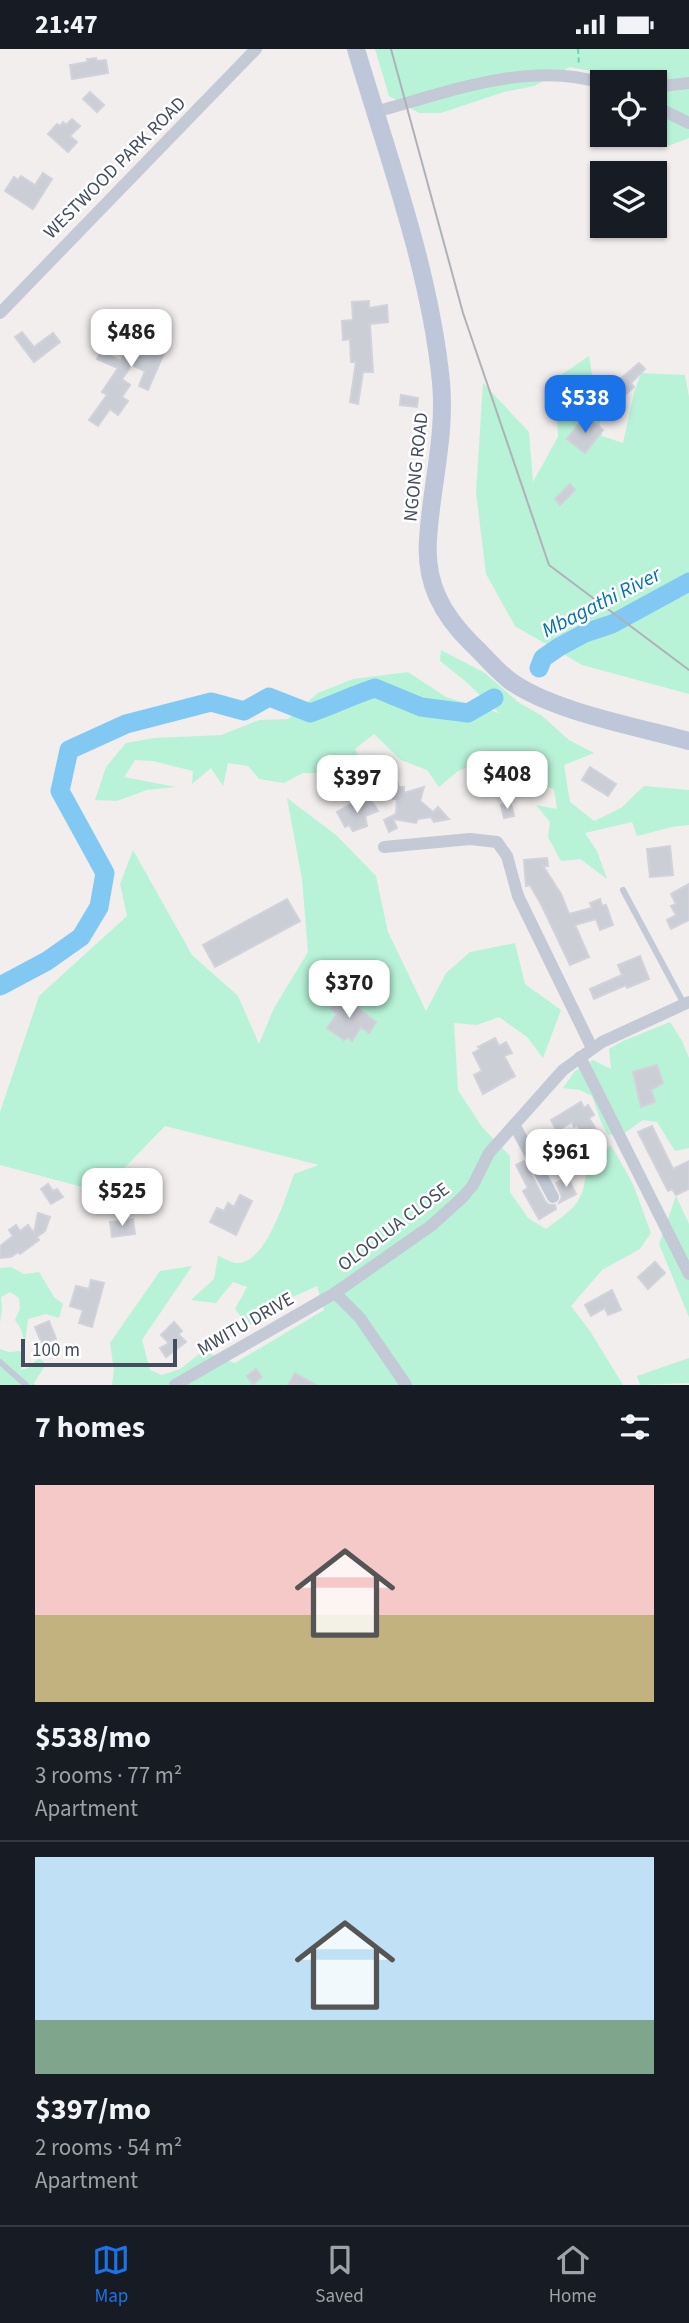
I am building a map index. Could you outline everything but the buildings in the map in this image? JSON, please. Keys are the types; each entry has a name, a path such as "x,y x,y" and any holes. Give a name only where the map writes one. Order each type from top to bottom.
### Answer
{"main road":[{"name":"NGONG ROAD","path":"356,49 422,273 433,324 441,381 442,428 428,540 432,576 442,609 453,625 510,681 568,708 689,741"}],"street":[{"name":"WESTWOOD PARK ROAD","path":"0,313 256,49"},
{"path":"374,112 517,76 551,73 590,79"},
{"path":"667,86 689,83"},
{"path":"667,112 689,123"},
{"path":"384,847 470,839 497,842 507,856 517,895 592,1048"},
{"name":"OLOOLUA CLOSE","path":"335,1293 451,1209 473,1185 489,1153 563,1070 592,1048 687,1003"},
{"path":"580,1057 689,1274"},
{"path":"514,1126 553,1197"},
{"path":"335,1293 360,1318 406,1385"},
{"name":"MWITU DRIVE","path":"175,1385 335,1293"}],"lane":[{"path":"623,890 687,1003"},
{"path":"0,1362 26,1385"}],"path":[{"path":"578,49 580,76"}],"green space":[{"path":"375,49 689,49 689,138 668,146 667,70 590,71 570,67 534,86 504,92 441,113 419,113 389,96"},
{"path":"589,356 602,436 623,443 641,373 685,375 689,397 689,694 582,665 515,626 486,574 476,492 483,383 529,432 533,482 558,437 555,379"},
{"path":"441,650 485,673 569,740 594,753 564,765 570,802 594,821 621,808 644,786 689,790 689,825 637,836 632,822 585,833 597,851 607,879 580,859 561,861 548,837 550,822 536,805 557,809 554,789 536,783 528,765 513,756 498,771 474,764 458,771 439,787 427,770 401,760 374,734 355,749 371,783 349,784 328,773 303,773 284,783 259,779 248,766 228,763 223,786 211,768 192,784 193,771 153,761 135,760 124,777 176,787 147,790 117,801 95,800 106,767 126,743 154,738 221,735 259,720 288,719 318,693 353,679 408,672 446,697 499,713 440,661"},
{"path":"287,798 336,835 376,876 388,932 426,1011 446,973 470,952 515,943 525,984 561,1010 543,1058 527,1037 499,1017 477,1025 454,1023 458,1090 482,1127 510,1156 510,1192 528,1218 546,1229 572,1209 584,1187 587,1163 611,1145 633,1184 651,1233 640,1249 602,1270 571,1306 590,1331 623,1385 112,1385 114,1370 110,1343 160,1271 192,1266 142,1340 150,1370 162,1375 180,1369 203,1351 235,1363 324,1310 317,1286 293,1297 248,1326 235,1309 247,1287 233,1282 216,1303 191,1300 214,1279 218,1256 239,1263 249,1260 258,1251 274,1226 294,1174 319,1165 165,1126 101,1192 0,1165 0,1112 39,996 127,916 120,884 133,850 192,955 238,996 259,1044 274,1008 308,952 302,879"},
{"path":"670,1022 689,1058 689,1148 675,1151 657,1122 643,1120 626,1132 608,1135 592,1096 580,1090 563,1088 575,1071 593,1060 611,1069 609,1049"},
{"path":"676,1196 689,1224 689,1317 659,1244"},
{"path":"11,1267 24,1274 39,1272 54,1297 63,1304 59,1318 46,1314 28,1319 25,1344 15,1320 20,1309 19,1298 10,1292 1,1297 0,1323 0,1268"},
{"path":"0,1349 20,1351 23,1360 21,1370 28,1368 39,1358 46,1364 35,1385 0,1385"},
{"path":"689,1358 689,1383 640,1385 637,1376"}],"waterway":[{"name":"Mbagathi River","path":"539,668 543,658 559,647 585,633 612,624 689,582"},
{"path":"0,986 47,961 81,937 99,907 105,873 60,791 69,750 126,724 211,702 244,711 269,697 310,713 375,688 421,707 468,713 494,698"}],"tram line":[{"path":"391,49 463,313 549,565 689,670"}]}
